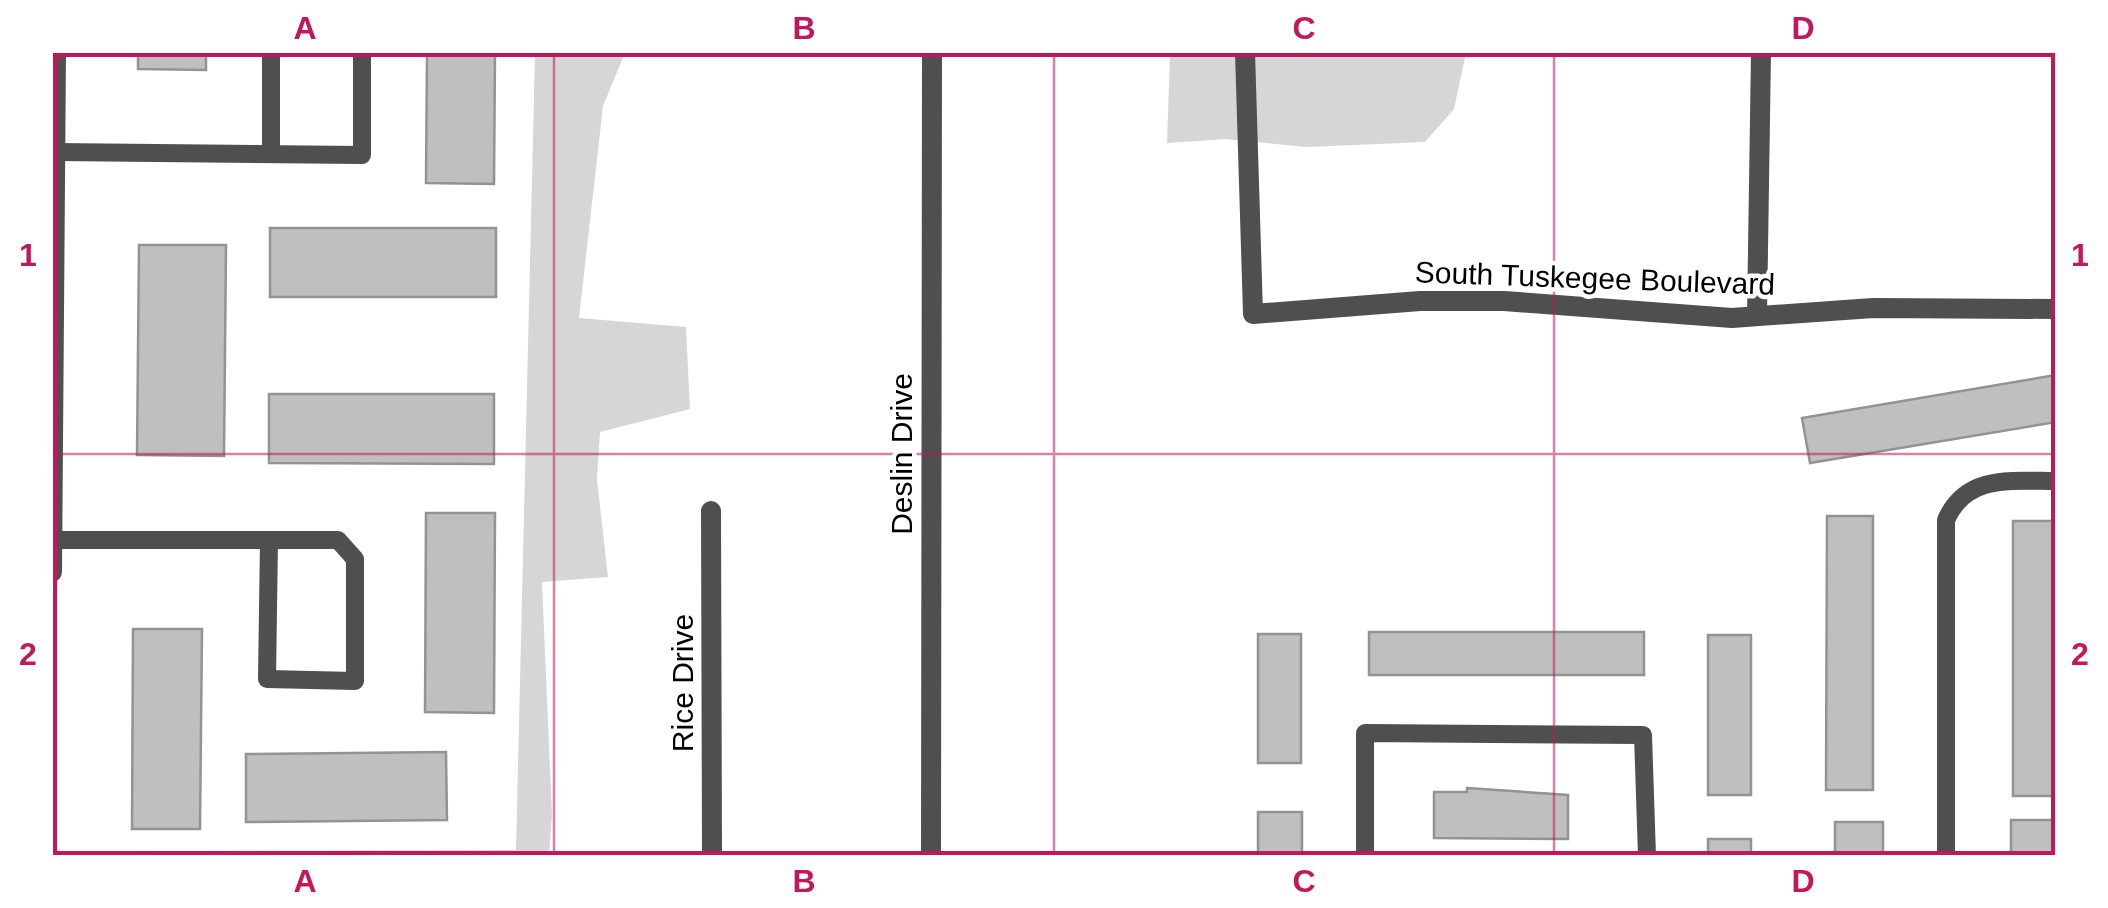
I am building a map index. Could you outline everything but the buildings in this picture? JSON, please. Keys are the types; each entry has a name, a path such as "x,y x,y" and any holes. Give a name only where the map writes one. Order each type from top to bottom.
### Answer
{"street":[{"path":"52,572 56,52"},
{"name":"Deslin Drive","path":"931,856 932,52"},
{"name":"South Tuskegee Boulevard","path":"1244,52 1253,314 1400,302 1504,301 1687,316 1757,316 1872,308 2056,309"},
{"path":"1757,316 1761,52"},
{"name":"Rice Drive","path":"712,511 712,856"}],"lane":[{"path":"271,154 272,52"},
{"path":"54,162 271,154 362,155 362,52"},
{"path":"1946,856 1946,520 1954,503 1982,484 2056,481"},
{"path":"53,540 269,540 338,540 355,559 355,681 267,679 269,540"},
{"path":"1365,856 1365,733 1644,735 1647,856"}],"shaded area":[{"path":"535,53 625,53 603,106 579,318 686,327 690,409 600,432 597,479 608,577 542,582 552,815 549,855 106,855 106,851 516,850"},
{"path":"1170,53 1466,53 1454,109 1425,142 1306,147 1226,139 1167,143"}]}
